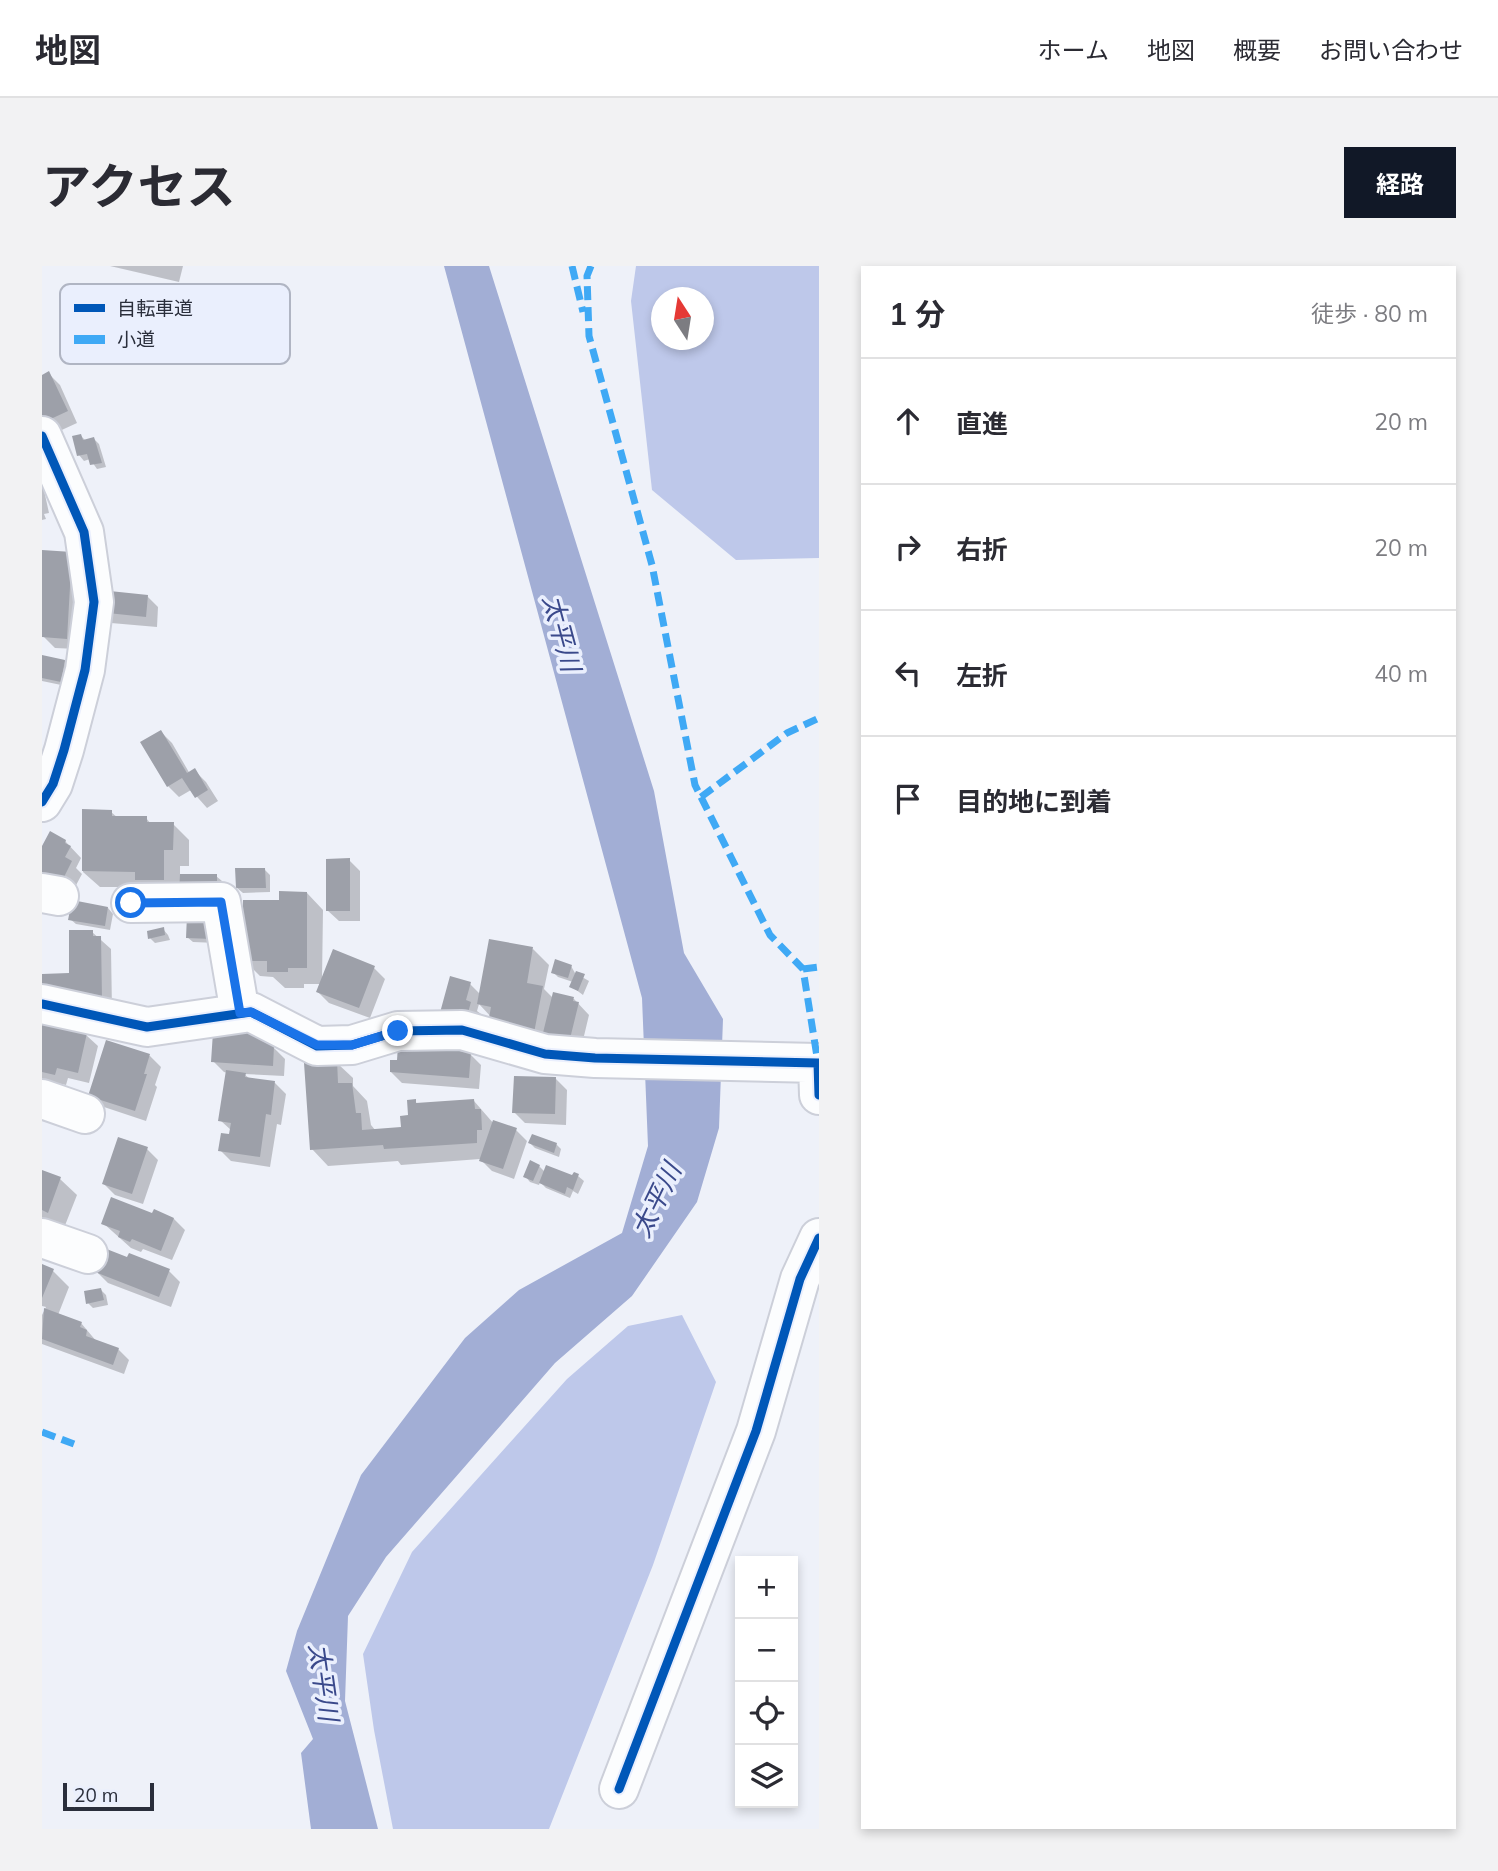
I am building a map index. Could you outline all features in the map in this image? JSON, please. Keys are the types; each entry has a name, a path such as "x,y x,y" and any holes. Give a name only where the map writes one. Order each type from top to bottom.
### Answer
{"street":[{"path":"42,436 57,510 84,532 94,603 85,670 53,746 53,784 42,802"},
{"path":"131,903 221,902 240,1013"},
{"path":"42,1004 148,1027 251,1012 317,1045 352,1045 398,1031 462,1030 545,1054 595,1058 818,1063 819,1095"},
{"path":"42,1099 85,1114"},
{"path":"42,1238 88,1254"},
{"path":"619,1789 756,1431 800,1279 819,1238"}],"shaded area":[{"path":"636,266 819,266 819,558 736,560 652,490 631,301"},
{"path":"682,1315 716,1382 653,1565 549,1829 393,1829 363,1654 412,1552 567,1379 628,1326"}],"water":[{"name":"太平川","path":"444,266 489,266 654,791 684,953 723,1019 719,1128 697,1202 632,1296 555,1363 386,1557 348,1616 345,1701 378,1829 311,1829 301,1753 313,1739 286,1671 297,1631 361,1475 465,1338 519,1290 622,1233 648,1146 642,998"}],"building":[{"path":"49,371 68,411 42,423 42,375"},
{"path":"81,434 83,440 94,437 102,463 90,465 87,454 77,456 72,436"},
{"path":"42,550 72,552 67,639 42,637"},
{"path":"100,590 148,595 146,617 98,612"},
{"path":"42,655 65,660 61,682 42,678"},
{"path":"161,730 187,773 195,768 208,790 195,798 182,778 167,787 140,742"},
{"path":"82,809 112,810 112,816 147,816 147,822 174,822 173,850 164,850 164,880 135,880 135,872 82,871"},
{"path":"50,831 71,846 65,857 72,861 63,879 42,881 42,846"},
{"path":"350,858 350,911 326,911 326,859"},
{"path":"235,868 265,868 266,888 236,888"},
{"path":"180,874 217,874 217,895 179,895"},
{"path":"279,891 307,892 307,968 267,972 267,961 242,961 243,900 279,900"},
{"path":"72,900 108,907 105,926 68,920"},
{"path":"187,915 214,917 213,939 186,938"},
{"path":"164,927 165,935 148,939 147,931"},
{"path":"69,930 93,930 93,936 101,936 102,1000 42,991 42,974 69,973"},
{"path":"489,939 533,947 527,983 543,986 534,1033 499,1027 500,1020 489,1018 491,1007 477,1004"},
{"path":"333,949 375,966 359,1008 316,992"},
{"path":"555,959 572,965 568,978 551,973"},
{"path":"576,971 585,974 578,991 569,987"},
{"path":"450,976 471,982 466,1000 471,1002 464,1027 438,1020"},
{"path":"553,992 574,997 573,1001 579,1002 568,1047 541,1041"},
{"path":"42,1023 87,1033 78,1073 57,1068 55,1075 42,1072"},
{"path":"250,1031 274,1046 273,1066 211,1062 213,1032"},
{"path":"106,1040 150,1054 144,1074 147,1074 135,1111 88,1096"},
{"path":"398,1046 471,1052 469,1078 390,1072 390,1060 397,1060"},
{"path":"337,1060 338,1083 352,1083 356,1113 361,1113 362,1130 401,1127 400,1116 408,1115 407,1100 416,1099 416,1103 474,1099 475,1109 481,1109 482,1130 477,1130 477,1143 310,1150 304,1063"},
{"path":"226,1070 246,1073 245,1077 275,1081 271,1115 266,1114 260,1157 218,1151 221,1133 229,1134 231,1123 218,1121"},
{"path":"514,1076 556,1077 555,1114 512,1113"},
{"path":"493,1120 517,1128 503,1169 479,1161"},
{"path":"532,1134 557,1143 554,1153 528,1143"},
{"path":"118,1137 148,1147 132,1194 102,1184"},
{"path":"530,1160 540,1165 533,1181 523,1177"},
{"path":"546,1165 572,1175 574,1172 579,1174 573,1190 567,1187 565,1194 539,1183"},
{"path":"42,1170 61,1177 48,1213 42,1210"},
{"path":"111,1197 152,1213 154,1209 174,1218 161,1251 132,1239 130,1242 118,1237 120,1231 101,1224"},
{"path":"104,1248 127,1257 129,1253 170,1269 159,1297 95,1272"},
{"path":"42,1264 54,1269 42,1298"},
{"path":"101,1288 104,1300 86,1304 84,1291"},
{"path":"44,1308 82,1322 80,1327 87,1330 86,1336 119,1348 113,1365 42,1339"}],"marked path":[{"path":"572,266 583,312"},
{"path":"591,266 587,276 589,336 652,565 695,785 770,935 803,969 818,1063"},
{"path":"701,797 787,733 819,718"},
{"path":"803,969 819,967"},
{"path":"42,1432 74,1444"}],"cycle path":[{"path":"42,436 84,532 94,602 85,670 53,784 42,802"},
{"path":"42,1004 147,1027 251,1012 317,1046 352,1045 398,1031 462,1030 545,1054 595,1058 818,1063 819,1095"},
{"path":"619,1789 756,1431 800,1279 819,1238"}],"route":[{"path":"131,903 221,902 240,1013 251,1012 317,1045 352,1045 398,1031"}]}
